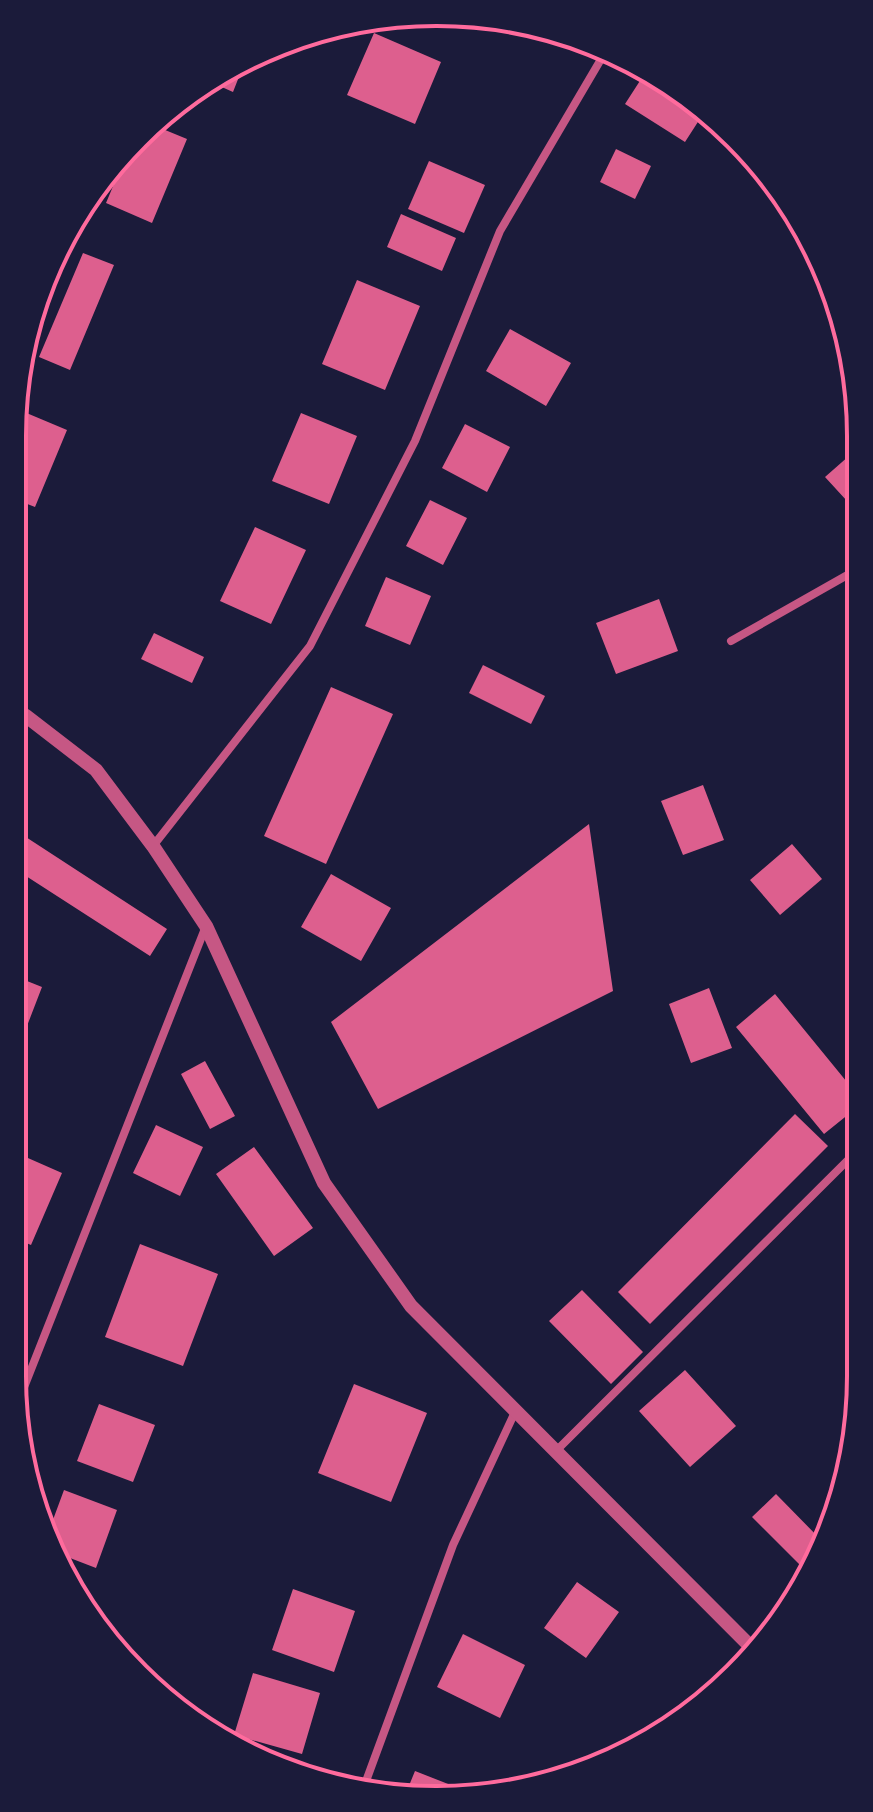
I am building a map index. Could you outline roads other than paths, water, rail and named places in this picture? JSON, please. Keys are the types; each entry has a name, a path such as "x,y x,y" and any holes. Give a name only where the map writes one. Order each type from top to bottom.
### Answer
{"street":[{"path":"153,846 310,646 415,441 500,231 601,60"},
{"path":"731,641 847,575"},
{"path":"26,716 96,770 153,846 206,926 324,1183 411,1306 747,1643"},
{"path":"26,1382 206,926"},
{"path":"556,1451 847,1161"},
{"path":"367,1780 453,1545 515,1412"}]}
